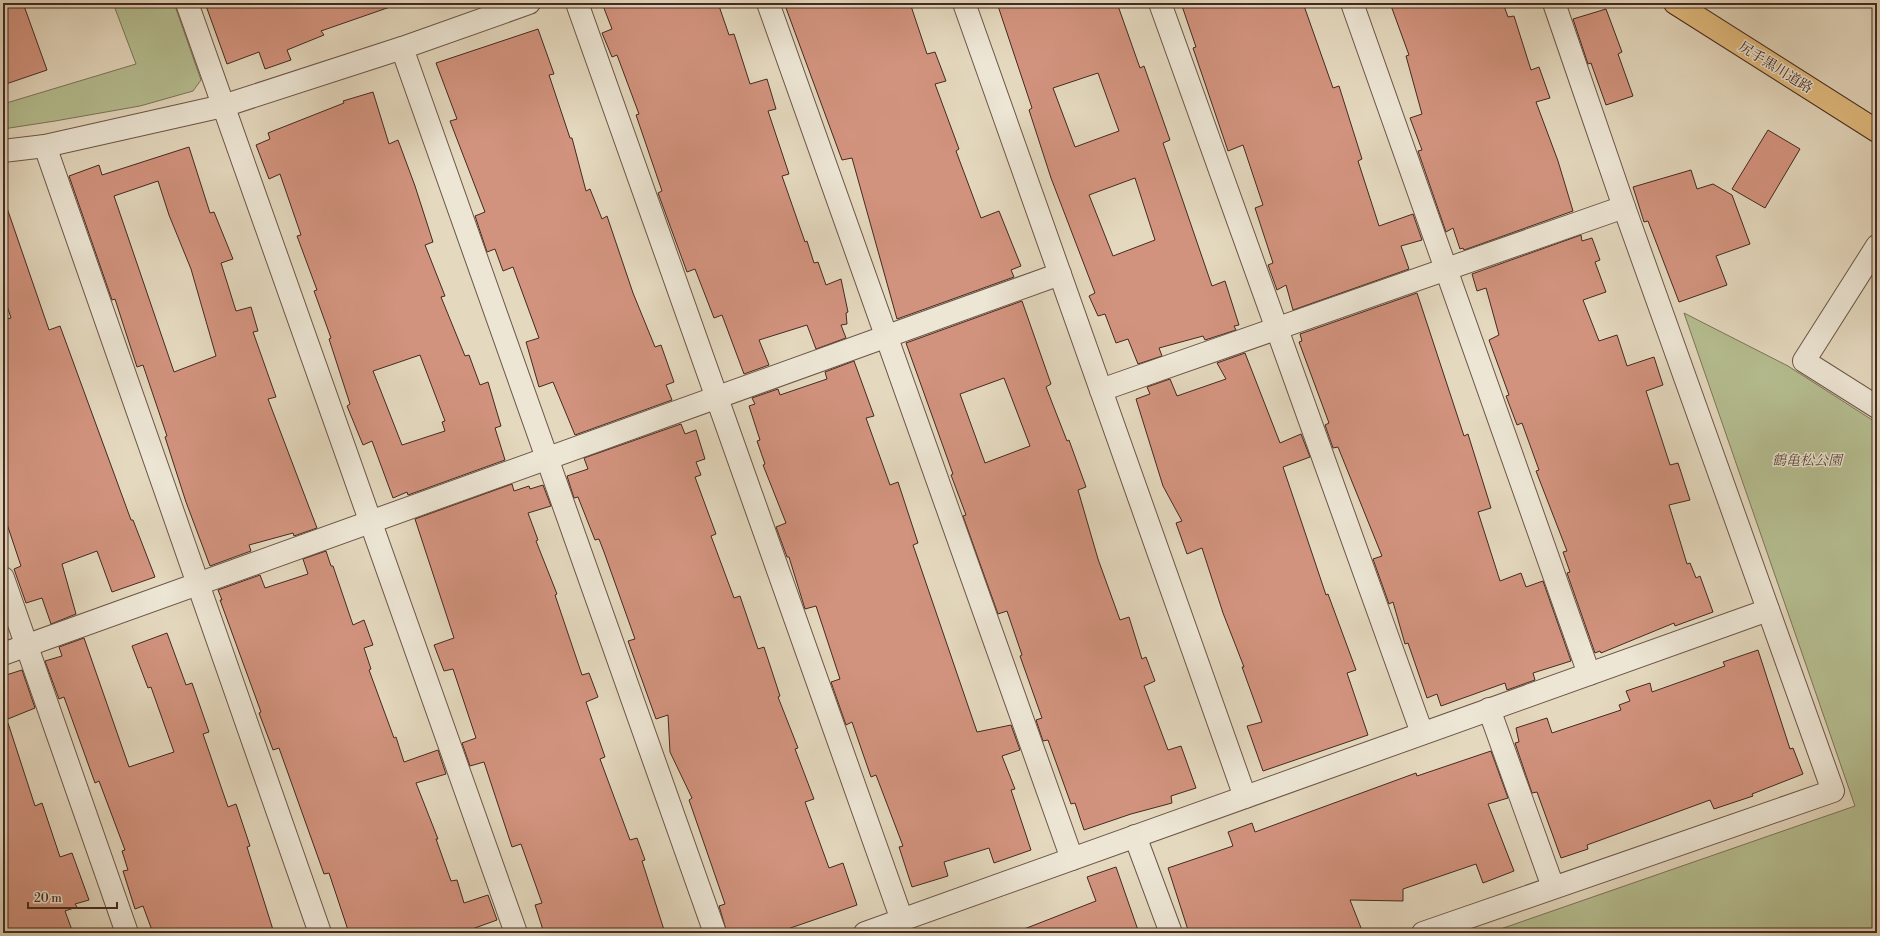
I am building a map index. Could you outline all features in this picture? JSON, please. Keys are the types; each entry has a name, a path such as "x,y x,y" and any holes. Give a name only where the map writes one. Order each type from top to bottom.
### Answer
{"main road":[{"name":"尻手黒川道路","path":"1675,3 1877,131"}],"street":[{"path":"188,3 223,106 516,933"},
{"path":"3,151 45,146 223,106 402,48 529,3"},
{"path":"578,3 902,920"},
{"path":"768,3 1072,859"},
{"path":"964,3 1245,797"},
{"path":"1160,3 1422,733"},
{"path":"1352,3 1589,674"},
{"path":"1423,933 1833,791 1624,208 1554,3"},
{"path":"402,48 715,933"},
{"path":"45,146 320,933"},
{"path":"1101,390 1624,208"},
{"path":"1877,246 1804,361 1877,407"},
{"path":"3,654 1060,274"},
{"path":"3,578 128,933"},
{"path":"865,933 1768,610"},
{"path":"1489,709 1553,888"},
{"path":"1135,836 1171,933"}],"green space":[{"path":"113,3 174,3 201,80 193,91 140,106 3,129 3,104 136,64"},
{"name":"鶴亀松公園","path":"1684,313 1788,366 1877,423 1877,933 1489,933 1855,806"}],"building":[{"path":"3,3 23,3 47,70 3,85"},
{"path":"205,3 390,3 390,7 321,31 324,35 287,50 291,60 265,69 259,52 227,64"},
{"path":"602,3 718,3 729,35 734,34 750,84 767,79 776,109 768,111 789,174 782,176 805,242 807,241 814,263 818,262 826,285 841,279 848,312 846,313 847,324 841,325 846,338 816,349 807,325 759,340 769,365 744,374 722,315 714,318 695,269 687,272 658,193 662,191 636,115 639,114 617,55 612,57 602,33 612,29"},
{"path":"800,3 910,3 927,54 935,52 946,81 935,84 959,149 956,151 981,218 999,211 1021,266 1011,270 1014,277 897,319 852,158 842,160 786,8"},
{"path":"997,3 1117,3 1140,68 1144,66 1170,140 1163,143 1212,286 1225,281 1239,325 1234,326 1236,330 1205,340 1203,336 1159,348 1162,356 1138,364 1128,339 1116,343 1105,314 1098,316 1089,296 1095,293 1051,178 1029,110 1032,108","holes":["1098,73 1119,131 1075,147 1053,88","1135,178 1155,240 1113,256 1089,195"]},
{"path":"1181,3 1303,3 1333,88 1339,86 1362,159 1358,161 1379,226 1413,214 1422,240 1401,246 1409,269 1293,310 1286,285 1277,290 1268,265 1273,263 1255,208 1263,205 1243,145 1228,151 1193,48 1196,47"},
{"path":"1390,3 1503,3 1508,17 1514,16 1531,70 1539,67 1550,98 1536,102 1558,161 1573,211 1464,250 1463,248 1460,249 1453,228 1446,232 1418,151 1422,150 1410,118 1422,114 1406,56 1409,55"},
{"path":"1606,9 1622,52 1618,54 1633,96 1606,105 1591,63 1588,64 1573,19"},
{"path":"538,29 554,74 549,75 570,138 572,138 586,191 590,189 602,219 607,216 633,293 655,347 661,345 674,382 666,385 672,400 575,435 553,382 539,387 526,342 539,338 513,267 503,271 495,249 487,252 475,216 485,212 450,121 457,119 436,63"},
{"path":"373,92 389,144 398,140 433,242 425,245 445,296 441,297 465,356 469,355 480,385 488,382 501,426 495,428 505,460 408,495 407,492 393,498 372,441 363,445 347,406 350,404 329,339 331,338 314,291 317,290 297,236 301,235 280,174 269,179 256,145 270,139 268,133 344,103 343,101","holes":["420,355 445,421 442,422 445,431 402,445 373,371"]},
{"path":"1768,130 1800,149 1765,208 1732,189"},
{"path":"189,147 210,213 214,212 233,259 221,263 236,311 251,307 258,331 253,332 276,397 268,399 317,528 294,536 293,533 249,545 251,551 210,566 186,502 165,437 167,436 143,365 137,367 115,299 112,300 69,176 99,165 102,175","holes":["158,181 169,215 191,269 216,356 174,372 114,196"]},
{"path":"1691,170 1697,189 1713,184 1732,195 1750,244 1716,256 1727,285 1679,302 1648,221 1644,222 1633,187"},
{"path":"3,208 7,208 49,330 60,326 131,520 133,520 155,577 112,592 97,551 62,564 76,614 51,624 42,598 26,603 14,569 21,566 3,512 3,320 11,318 3,293"},
{"path":"1581,235 1582,241 1592,238 1600,260 1595,262 1606,292 1583,300 1599,341 1617,335 1627,366 1654,357 1663,385 1646,391 1670,465 1678,463 1690,500 1669,505 1687,564 1690,563 1696,578 1700,576 1713,612 1675,626 1674,623 1601,653 1600,651 1595,653 1567,573 1570,572 1563,552 1567,551 1536,471 1539,470 1522,423 1517,425 1506,396 1509,395 1489,340 1499,335 1486,288 1477,291 1472,274"},
{"path":"1417,293 1464,436 1468,434 1491,508 1478,512 1500,581 1521,573 1526,587 1543,581 1571,661 1533,673 1535,680 1507,690 1505,683 1441,706 1437,694 1427,698 1408,643 1405,644 1393,602 1389,604 1373,559 1382,556 1338,447 1333,448 1325,425 1329,423 1299,342 1302,341 1300,334"},
{"path":"1022,301 1051,384 1046,387 1067,441 1069,440 1086,487 1078,490 1098,559 1120,620 1129,617 1142,659 1146,657 1155,681 1144,686 1168,750 1181,746 1196,788 1171,796 1172,803 1131,814 1084,830 1075,803 1071,804 1048,740 1043,741 1036,720 1042,718 1020,656 1022,655 1007,611 998,614 963,516 966,515 951,475 953,474 906,343","holes":["1004,378 1030,446 985,463 960,394"]},
{"path":"1245,353 1280,443 1301,434 1310,457 1283,467 1326,595 1328,594 1356,670 1347,673 1368,735 1263,771 1247,726 1262,722 1242,667 1244,667 1223,613 1202,548 1187,554 1176,523 1182,521 1163,486 1136,399 1150,394 1147,387 1170,379 1177,396 1226,379 1217,363"},
{"path":"854,361 874,416 866,418 890,485 898,482 918,543 913,545 977,732 1011,725 1020,750 1002,756 1015,789 1011,790 1031,850 994,863 989,848 944,862 948,876 912,887 899,847 903,846 876,775 871,777 852,722 846,725 831,682 840,679 816,606 805,609 789,557 787,557 776,527 786,523 763,465 765,464 757,441 760,440 749,406 755,404 752,398 778,389 780,395 827,379 825,372"},
{"path":"681,424 685,434 696,430 705,459 696,462 701,475 695,477 716,534 711,536 734,598 740,596 758,649 764,647 780,696 778,697 798,748 795,749 814,799 805,802 829,868 843,863 857,905 776,933 727,933 719,906 725,904 689,800 692,798 670,752 668,715 656,719 628,641 635,639 604,552 599,539 595,540 578,497 574,498 567,476 588,469 584,458"},
{"path":"512,484 514,491 529,486 530,489 543,485 551,506 528,513 538,540 536,541 557,594 555,595 582,675 589,673 598,697 586,702 605,757 600,759 630,840 637,838 645,860 642,861 665,933 544,933 535,905 542,903 521,844 512,847 484,762 470,766 462,743 476,738 453,669 444,671 434,645 454,638 415,519"},
{"path":"326,551 331,566 333,566 353,625 364,620 373,645 364,648 371,669 369,670 394,738 396,737 404,762 438,750 446,774 416,783 438,839 436,839 451,881 457,880 464,903 488,895 497,920 461,933 349,933 329,873 324,874 279,748 273,750 259,713 261,712 220,600 222,600 218,590 260,575 265,588 308,574 303,559"},
{"path":"167,633 186,685 192,683 209,732 203,734 228,807 236,804 250,846 247,847 274,933 153,933 143,906 135,909 123,871 128,870 122,851 125,850 99,781 95,783 64,697 59,699 45,661 62,656 59,647 84,638 129,767 174,752 151,687 148,688 132,646"},
{"path":"1758,650 1790,749 1793,748 1803,774 1752,794 1753,796 1714,809 1710,800 1587,845 1588,849 1561,858 1537,792 1532,793 1515,743 1519,742 1516,728 1547,718 1552,733 1621,710 1619,705 1630,701 1626,691 1650,683 1652,692 1725,666 1723,662"},
{"path":"22,670 35,708 3,721 3,676"},
{"path":"8,723 35,806 42,803 60,857 72,853 89,900 75,904 77,907 65,911 73,933 3,933 3,724"},
{"path":"1491,751 1508,798 1488,804 1514,871 1483,883 1476,864 1403,889 1403,901 1350,900 1363,933 1189,933 1168,868 1233,846 1228,832 1252,823 1255,832 1416,773 1417,776"},
{"path":"1116,867 1139,933 1019,933 1019,931 1096,901 1087,877"}]}
